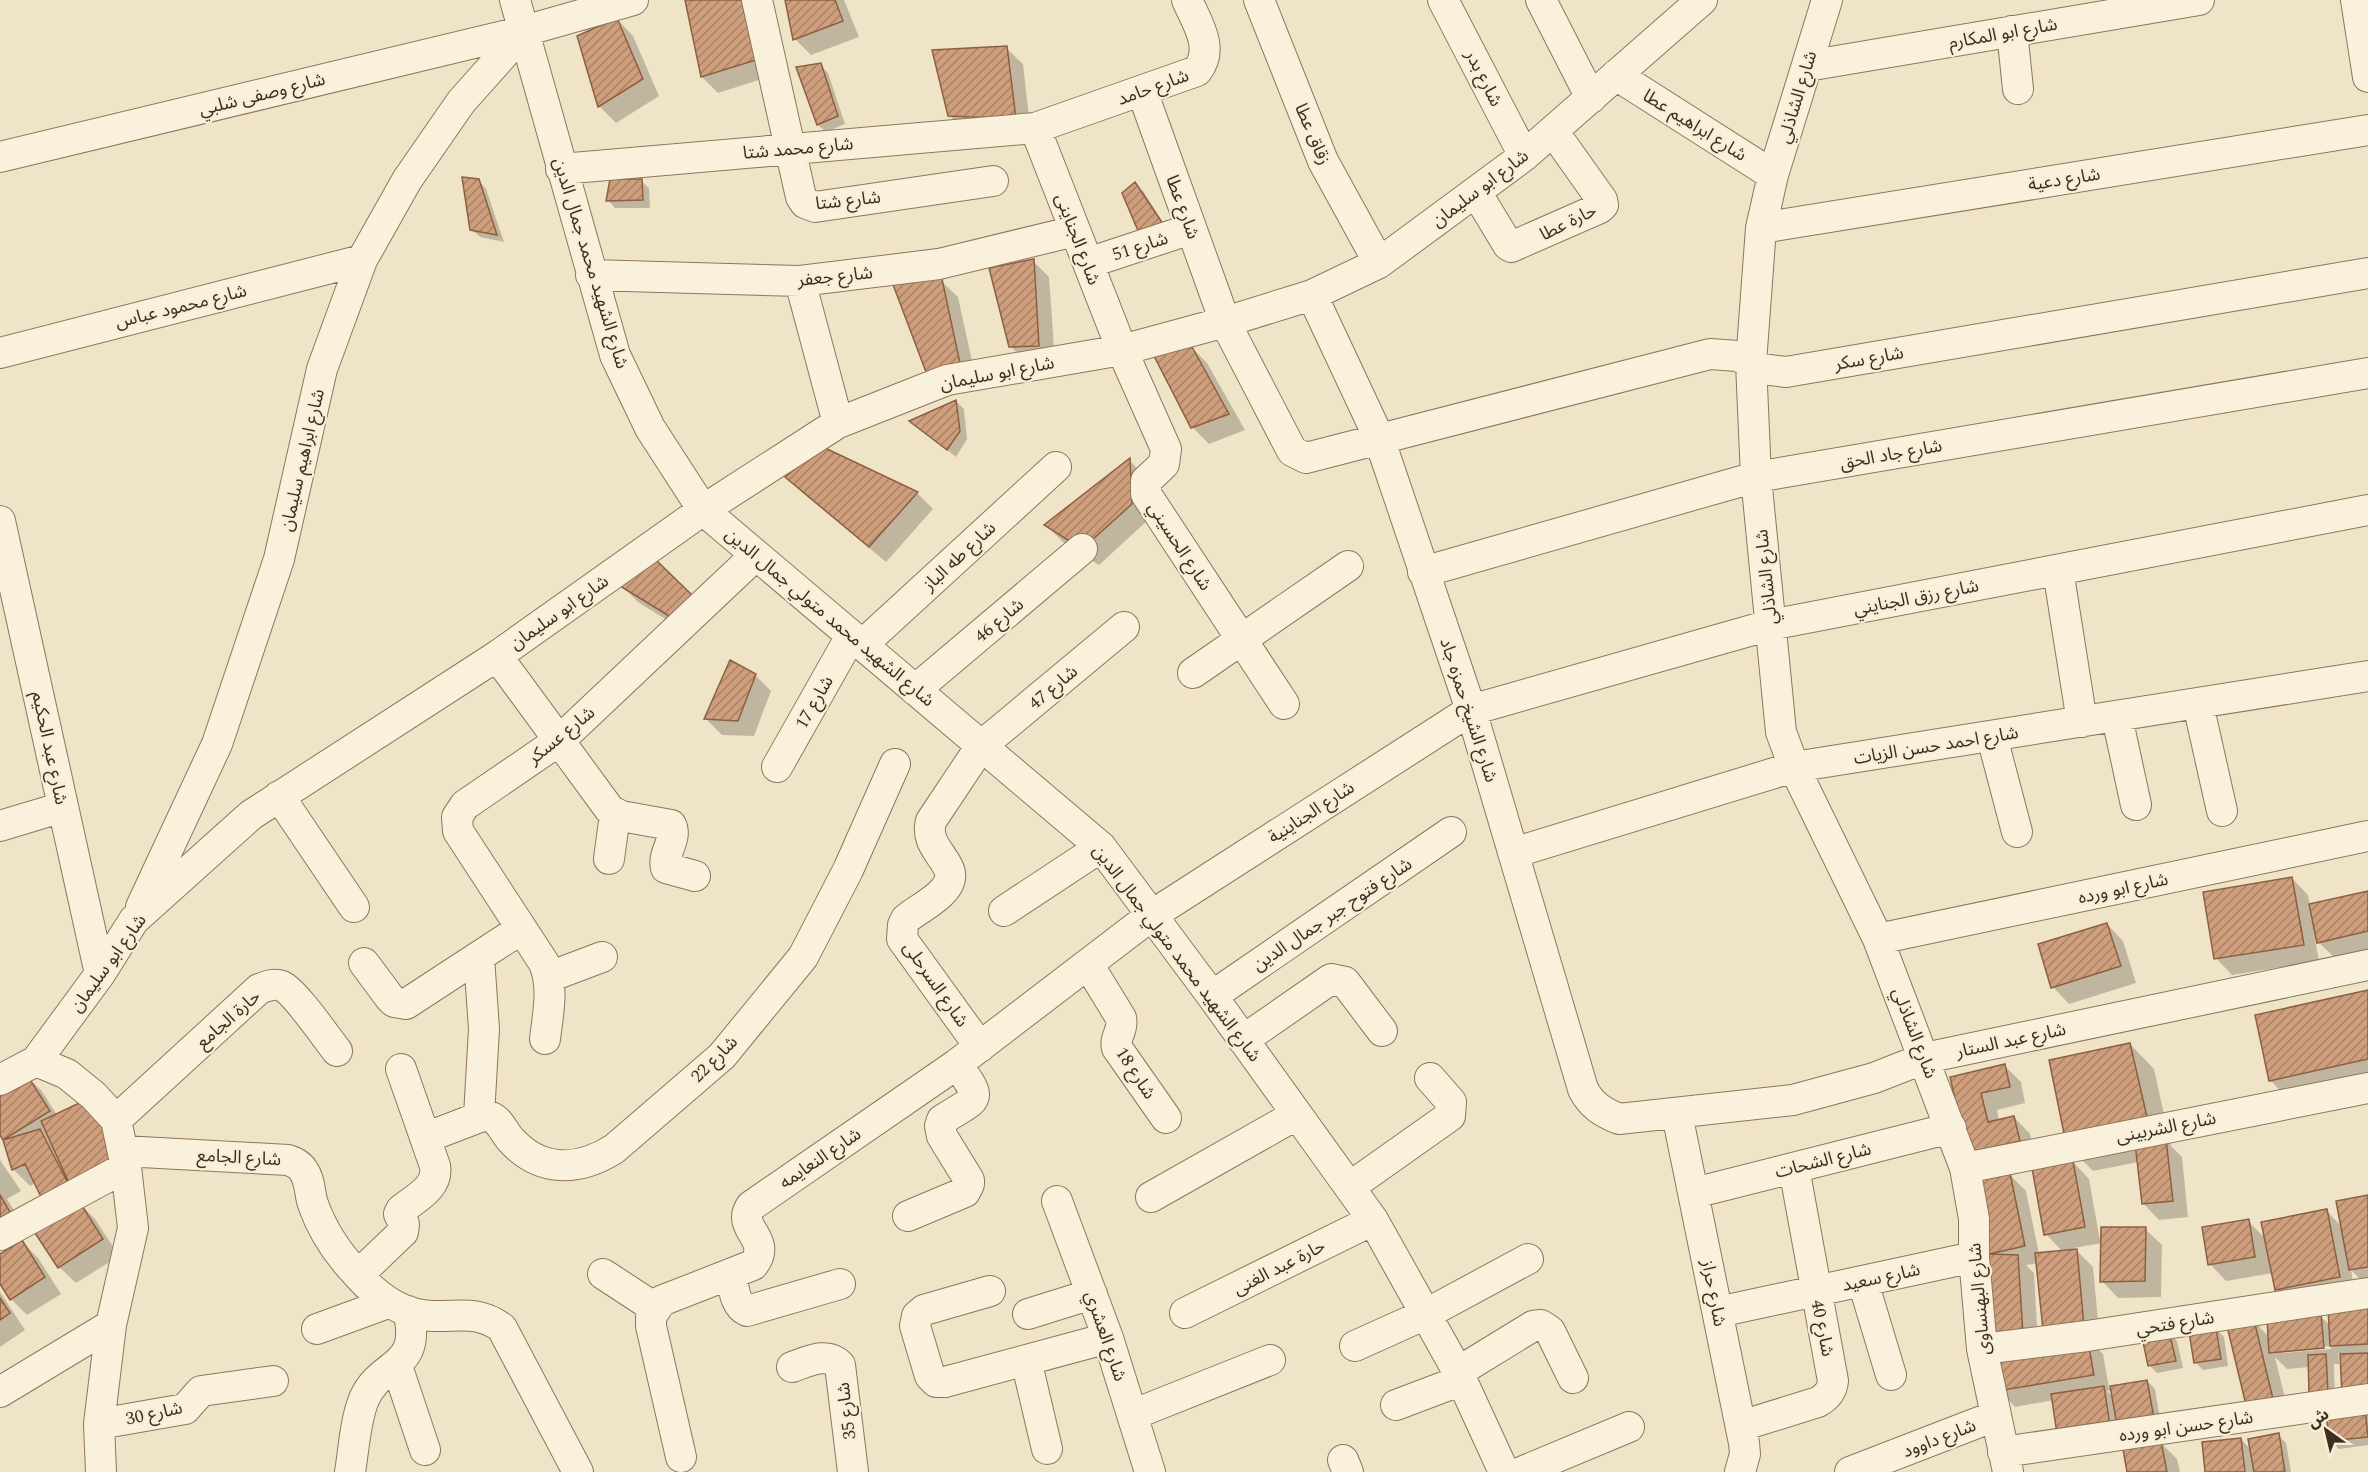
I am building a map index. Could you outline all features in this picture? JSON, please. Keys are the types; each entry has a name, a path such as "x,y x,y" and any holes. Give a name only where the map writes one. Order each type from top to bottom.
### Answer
{"street":[{"name":"شارع الشهيد محمد جمال الدين","path":"515,0 591,275 620,365 650,428 704,510"},
{"name":"شارع وصفى شلبي","path":"0,157 524,31 633,0"},
{"name":"شارع شتا","path":"757,0 801,197 805,203 815,207 993,181"},
{"name":"شارع حامد","path":"1035,128 1190,75 1203,64 1207,48 1187,0"},
{"name":"زقاق عطا","path":"1259,0 1323,161 1379,263"},
{"name":"شارع بدر","path":"1443,0 1524,156"},
{"path":"1540,0 1591,98"},
{"name":"شارع الشاذلي","path":"1827,0 1773,176 1761,228 1751,363 1756,477 1781,732 1794,767 1878,939 1951,1128"},
{"name":"شارع ابو المكارم","path":"1807,66 2199,0"},
{"path":"2356,0 2368,77"},
{"name":"شارع ابو سليمان","path":"0,1080 36,1061 100,974 134,920 251,815 497,656 704,510 838,423 947,380 1122,350 1225,322 1312,295 1379,263 1524,156 1696,2"},
{"name":"شارع ابراهيم سليمان","path":"134,920 217,744 279,559 322,369 362,260 407,180 461,102 524,31"},
{"path":"2012,32 2018,88"},
{"name":"شارع ابراهيم عطا","path":"1616,75 1773,176"},
{"name":"شارع عطا","path":"1142,92 1225,322"},
{"name":"شارع محمد شتا","path":"561,169 1035,128"},
{"name":"شارع الجناينى","path":"1035,128 1122,350"},
{"name":"شارع دعية","path":"1761,228 2368,130"},
{"name":"حارة عطا","path":"1476,192 1511,247 1600,208 1603,205 1602,200 1553,131"},
{"name":"شارع 51","path":"1088,263 1191,229"},
{"name":"شارع جعفر","path":"591,275 800,281 939,264 1075,231"},
{"name":"شارع محمود عباس","path":"0,353 362,260"},
{"name":"شارع سكر","path":"1379,438 1710,354 1738,356 1762,369 1786,372 2368,273"},
{"path":"800,281 838,423"},
{"name":"شارع الشيخ حمزه جاد","path":"1312,295 1379,438 1471,710 1583,1089 1588,1100 1597,1108 1619,1119"},
{"path":"1225,322 1296,455 1311,458 1379,438"},
{"name":"شارع الحسيني","path":"1122,350 1166,449 1164,464 1146,481 1146,494 1284,704"},
{"name":"شارع جاد الحق","path":"1423,572 1756,477 2368,374"},
{"name":"شارع طه الباز","path":"857,641 1056,467"},
{"name":"شارع الشهيد محمد متولي جمال الدين","path":"704,510 1101,847 1212,996 1296,1115 1351,1186 1373,1220 1460,1376 1504,1472"},
{"name":"شارع رزق الجنايني","path":"1471,710 1770,625 2368,510"},
{"name":"شارع عبد الحكيم","path":"0,521 6,578 63,807 100,974"},
{"name":"شارع 46","path":"915,690 1082,549"},
{"name":"شارع عسكر","path":"545,1039 550,991 549,977 544,963 458,831 457,817 465,806 560,740 756,555"},
{"path":"1193,673 1348,566"},
{"path":"2058,570 2082,722"},
{"name":"شارع 47","path":"981,746 1124,627"},
{"name":"شارع 17","path":"777,767 857,641"},
{"path":"497,656 606,805 615,814 671,825 674,832 665,865 671,870 695,876"},
{"name":"شارع احمد حسن الزيات","path":"1512,853 1794,767 2368,676"},
{"path":"2198,704 2222,811"},
{"name":"شارع الجناينية","path":"1152,915 1471,710"},
{"path":"2117,717 2136,805"},
{"path":"1992,737 2017,832"},
{"name":"شارع السرحلى","path":"968,1056 902,939 902,932 906,919 942,892 950,880 948,866 932,844 929,829 931,821 981,746"},
{"name":"شارع 22","path":"479,1116 491,1116 496,1119 512,1141 532,1157 553,1164 574,1166 596,1161 614,1149 722,1056 803,957 848,870 896,764"},
{"path":"279,796 354,907"},
{"path":"0,826 63,807"},
{"path":"609,859 615,814"},
{"name":"شارع فتوح جبر جمال الدين","path":"1212,996 1451,832"},
{"name":"شارع ابو ورده","path":"1878,939 2368,836"},
{"path":"1004,910 1101,847"},
{"name":"شارع النعايمه","path":"655,1308 661,1301 670,1297 753,1266 760,1255 758,1242 746,1221 751,1206 968,1056 1152,915"},
{"path":"364,963 390,998 400,1004 406,1004 521,929"},
{"path":"425,1138 479,1116 484,1029 479,957"},
{"path":"549,977 602,957"},
{"name":"شارع 18","path":"1088,964 1121,1018 1122,1028 1116,1044 1119,1052 1166,1118"},
{"name":"شارع عبد الستار","path":"1619,1119 1793,1100 1874,1078 1925,1058 2368,965"},
{"path":"1243,1040 1326,982 1336,979 1346,982 1382,1031"},
{"name":"حارة الجامع","path":"116,1120 259,989 267,986 274,984 289,991 337,1051"},
{"path":"908,1216 965,1192 969,1184 969,1180 942,1136 940,1126 942,1120 972,1102 975,1096 968,1056"},
{"path":"36,1061 67,1074 94,1096 116,1120 124,1159 134,1228 111,1325 99,1424 101,1472"},
{"path":"358,1275 403,1232 404,1224 399,1214 401,1210 431,1186 435,1179 435,1166 401,1069"},
{"path":"1351,1186 1450,1116 1451,1102 1430,1078"},
{"name":"شارع الشربينى","path":"1965,1168 2368,1088"},
{"name":"شارع حراز","path":"1677,1114 1741,1426 1745,1454 1740,1472"},
{"path":"1151,1197 1296,1115"},
{"name":"شارع الشحات","path":"1694,1193 1951,1128"},
{"name":"شارع البهنساوى","path":"1951,1128 1965,1168 1974,1219 1974,1257 1982,1349 2005,1462"},
{"path":"0,1235 124,1159"},
{"name":"شارع الجامع","path":"124,1159 288,1160 296,1163 312,1189 312,1203 332,1242 358,1275 398,1307"},
{"name":"شارع 40","path":"1741,1426 1818,1402 1829,1394 1833,1381 1794,1168"},
{"name":"شارع العشري","path":"1057,1201 1108,1338 1150,1472"},
{"name":"حارة عبد الغنى","path":"1185,1313 1373,1220"},
{"name":"شارع سعيد","path":"1718,1312 1974,1257"},
{"path":"1355,1346 1426,1314 1528,1259"},
{"path":"603,1274 655,1308 651,1317 651,1326 681,1457"},
{"path":"731,1274 738,1302 741,1308 747,1311 840,1284"},
{"path":"1863,1282 1891,1375"},
{"path":"990,1291 924,1310 917,1316 915,1326 930,1376 936,1382 945,1382 1108,1338"},
{"name":"شارع فتحي","path":"1982,1349 2087,1336 2368,1293"},
{"path":"1028,1314 1092,1294"},
{"path":"350,1472 364,1398 378,1379 397,1366 406,1353 411,1339 411,1323 398,1307"},
{"path":"317,1329 398,1307 429,1316 477,1316 490,1320 502,1328 578,1472"},
{"path":"0,1392 111,1325"},
{"path":"1396,1405 1460,1376 1533,1326 1541,1325 1550,1331 1573,1378"},
{"name":"شارع 35","path":"792,1367 825,1358 833,1359 840,1365 853,1472"},
{"path":"1026,1360 1047,1449"},
{"path":"1132,1415 1270,1360"},
{"path":"397,1366 424,1450"},
{"name":"شارع 30","path":"99,1424 185,1409 201,1391 273,1382"},
{"name":"شارع حسن ابو ورده","path":"2005,1462 2368,1399"},
{"name":"شارع داوود","path":"1850,1472 1995,1416"},
{"path":"1521,1472 1629,1427"}],"building":[{"path":"685,0 745,0 759,59 701,77"},
{"path":"785,0 835,0 843,21 793,40"},
{"path":"617,18 643,79 598,107 577,36"},
{"path":"1007,46 1016,119 948,116 932,50"},
{"path":"821,63 838,116 817,125 796,67"},
{"path":"462,177 479,179 497,235 470,230"},
{"path":"610,179 642,179 643,200 606,201"},
{"path":"1135,182 1163,224 1139,233 1122,193"},
{"path":"1034,259 1039,346 1009,347 989,268"},
{"path":"942,279 961,368 926,372 892,282"},
{"path":"1191,345 1229,414 1191,428 1154,356"},
{"path":"956,400 960,431 947,450 909,421"},
{"path":"823,447 918,492 869,547 785,477"},
{"path":"1130,458 1132,504 1082,549 1044,525"},
{"path":"656,560 692,595 669,616 620,586"},
{"path":"730,660 756,674 738,721 704,719"},
{"path":"2292,877 2304,945 2214,959 2203,892"},
{"path":"2368,891 2368,931 2317,943 2309,904"},
{"path":"2107,923 2121,966 2051,988 2038,944"},
{"path":"2368,990 2368,1059 2269,1081 2255,1015"},
{"path":"2130,1043 2150,1130 2067,1148 2049,1060"},
{"path":"2005,1064 2010,1087 1981,1093 1988,1122 2014,1116 2020,1141 1967,1153 1950,1077"},
{"path":"25,1072 50,1111 3,1140 0,1135 0,1087"},
{"path":"94,1096 123,1158 69,1183 41,1121"},
{"path":"40,1129 71,1189 44,1203 25,1164 12,1170 3,1140"},
{"path":"2166,1139 2173,1201 2142,1204 2135,1143"},
{"path":"2073,1161 2085,1227 2044,1235 2032,1168"},
{"path":"2010,1173 2025,1246 1989,1254 1974,1181"},
{"path":"0,1195 10,1212 0,1218"},
{"path":"2368,1195 2368,1267 2349,1270 2336,1201"},
{"path":"79,1201 103,1239 58,1268 33,1230"},
{"path":"2327,1209 2340,1277 2275,1290 2261,1222"},
{"path":"2249,1219 2255,1257 2208,1265 2202,1227"},
{"path":"2101,1227 2146,1227 2145,1281 2100,1282"},
{"path":"22,1240 45,1277 10,1300 0,1284 0,1254"},
{"path":"2077,1249 2084,1326 2043,1330 2035,1253"},
{"path":"1989,1254 2018,1255 2023,1335 1991,1337"},
{"path":"0,1298 10,1313 0,1320"},
{"path":"2368,1304 2368,1344 2330,1346 2328,1307"},
{"path":"2321,1314 2324,1348 2269,1353 2267,1319"},
{"path":"2254,1320 2274,1403 2247,1409 2227,1326"},
{"path":"2216,1328 2221,1359 2194,1363 2189,1332"},
{"path":"2169,1331 2176,1361 2148,1366 2142,1337"},
{"path":"2087,1336 2094,1375 1997,1391 1991,1352"},
{"path":"2368,1353 2368,1393 2342,1395 2340,1354"},
{"path":"2326,1354 2328,1393 2309,1394 2308,1355"},
{"path":"2147,1380 2154,1418 2117,1425 2110,1386"},
{"path":"2104,1386 2110,1426 2057,1434 2051,1394"},
{"path":"2365,1408 2368,1437 2329,1441 2326,1412"},
{"path":"2279,1433 2285,1472 2254,1472 2248,1439"},
{"path":"2241,1438 2245,1472 2205,1472 2202,1442"},
{"path":"2161,1441 2167,1472 2127,1472 2123,1449"}]}
